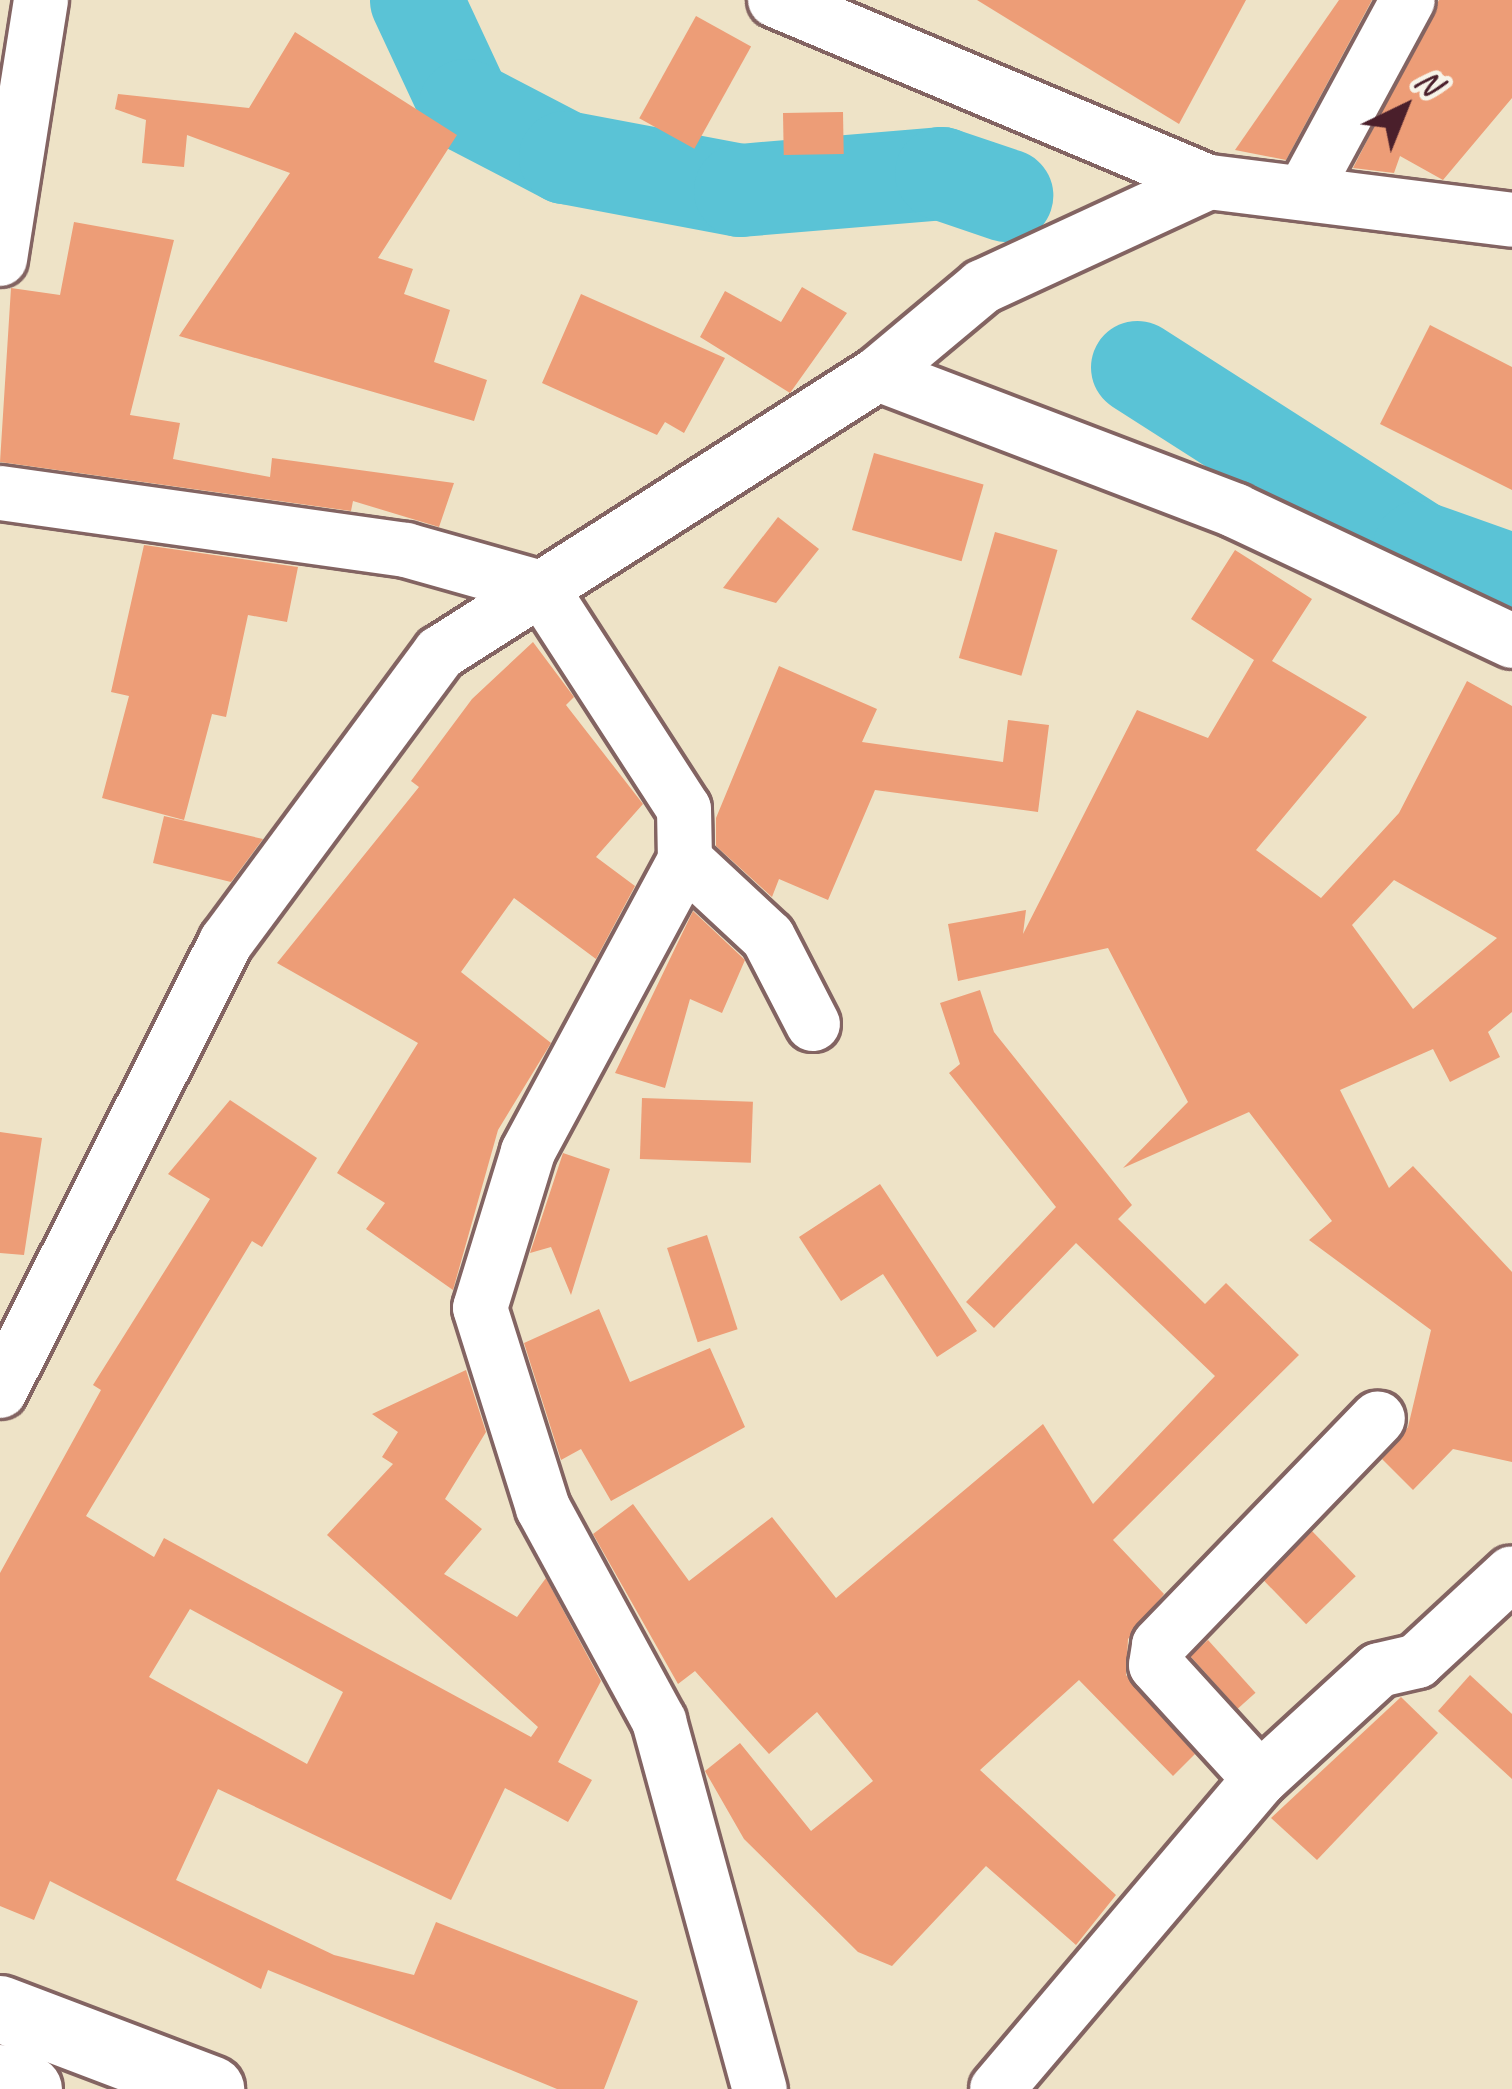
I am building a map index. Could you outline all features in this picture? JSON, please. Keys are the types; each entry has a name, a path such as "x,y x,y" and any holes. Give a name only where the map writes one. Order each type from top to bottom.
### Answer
{"street":[{"path":"0,259 41,0"},
{"path":"775,0 1209,182 1512,220"},
{"path":"1304,192 1408,0"},
{"path":"0,1391 226,942 440,653 878,374 982,287 1209,182"},
{"path":"878,374 1236,511 1512,640"},
{"path":"0,493 406,550 541,588 684,809 685,860 528,1152 480,1308 543,1508 659,1721 760,2089"},
{"path":"685,860 768,937 813,1024"},
{"path":"1260,1779 1156,1665 1159,1645 1378,1418"},
{"path":"997,2089 1260,1779 1379,1670 1417,1661 1512,1573"},
{"path":"0,2009 135,2075 211,2089"},
{"path":"0,2078 29,2089"}],"building":[{"path":"977,0 1246,0 1179,124"},
{"path":"1339,0 1372,0 1286,160 1235,150"},
{"path":"1439,0 1512,0 1512,98 1443,180 1400,156 1394,173 1353,168"},
{"path":"696,16 751,47 694,149 639,118"},
{"path":"295,32 457,135 378,258 413,269 404,294 450,310 434,362 487,380 474,421 179,336 290,173 187,135 184,167 142,163 146,120 115,109 118,94 249,108"},
{"path":"843,112 844,154 784,155 783,113"},
{"path":"74,222 174,240 130,415 180,423 173,459 270,477 272,458 454,483 439,527 353,501 351,511 0,462 11,288 60,295"},
{"path":"802,287 847,313 790,393 700,337 725,291 781,322"},
{"path":"581,294 725,358 684,433 665,422 657,435 542,383"},
{"path":"1430,325 1512,367 1512,490 1380,424"},
{"path":"874,453 984,484 962,561 852,530"},
{"path":"778,517 819,549 776,603 723,588"},
{"path":"995,532 1057,550 1021,676 959,658"},
{"path":"144,545 298,567 287,622 248,615 226,717 212,714 184,820 102,798 129,696 111,692"},
{"path":"1235,550 1312,599 1272,661 1367,717 1256,850 1321,898 1399,813 1467,681 1512,706 1512,1012 1488,1032 1500,1057 1450,1082 1433,1049 1340,1090 1389,1188 1413,1166 1512,1272 1512,1462 1453,1449 1413,1490 1382,1459 1408,1427 1431,1330 1309,1240 1332,1221 1249,1112 1123,1168 1188,1102 1108,948 958,981 948,924 1026,910 1023,934 1137,710 1208,738 1254,660 1191,619","holes":["1394,880 1497,938 1413,1009 1352,925"]},
{"path":"533,642 574,697 566,705 643,804 596,857 635,886 596,959 514,898 461,972 551,1043 498,1130 453,1290 366,1229 385,1203 337,1173 418,1043 277,963 419,787 411,781 472,699"},
{"path":"779,666 877,709 862,742 1003,762 1008,720 1049,725 1038,812 875,790 828,900 779,879 772,897 716,846 716,818"},
{"path":"164,816 263,839 231,882 153,863"},
{"path":"693,911 745,960 722,1013 690,999 665,1088 615,1073"},
{"path":"980,990 994,1032 1132,1205 1118,1219 1205,1304 1226,1283 1299,1355 1113,1540 1164,1594 1128,1639 1126,1675 1195,1754 1173,1776 1079,1680 980,1770 1116,1895 1076,1945 986,1866 892,1966 858,1952 744,1839 705,1771 740,1743 811,1831 873,1781 817,1712 769,1754 695,1671 678,1684 593,1534 633,1504 689,1581 772,1517 836,1598 1043,1424 1093,1504 1215,1376 1076,1243 994,1328 966,1302 1056,1207 949,1073 960,1064 940,1003"},
{"path":"642,1098 753,1102 751,1163 640,1159"},
{"path":"230,1100 317,1158 262,1247 252,1241 86,1516 154,1557 164,1538 531,1737 538,1727 327,1535 393,1464 382,1457 398,1432 372,1414 466,1370 486,1432 445,1499 482,1529 444,1574 517,1617 546,1578 601,1681 558,1762 592,1780 568,1822 505,1788 451,1900 218,1789 176,1880 334,1955 414,1975 436,1922 638,2001 604,2089 557,2089 268,1970 261,1989 50,1881 34,1920 0,1906 0,1573 101,1390 93,1385 210,1199 168,1174","holes":["190,1609 343,1692 307,1764 149,1677"]},
{"path":"0,1132 42,1138 24,1255 0,1253"},
{"path":"563,1153 610,1169 571,1295 551,1247 530,1253"},
{"path":"880,1184 977,1331 937,1357 883,1274 841,1301 799,1237"},
{"path":"707,1235 738,1329 698,1342 667,1248"},
{"path":"599,1309 630,1382 710,1348 745,1427 611,1501 581,1449 561,1460 524,1343"},
{"path":"1312,1531 1356,1576 1306,1624 1262,1579"},
{"path":"1208,1640 1256,1693 1238,1709 1190,1656"},
{"path":"1470,1675 1512,1714 1512,1779 1438,1711"},
{"path":"1401,1697 1438,1733 1317,1860 1271,1818"}],"waterway":[{"path":"416,0 465,105 565,157 740,190 941,173 1006,195"},
{"path":"1137,367 1419,547 1512,580"}]}
